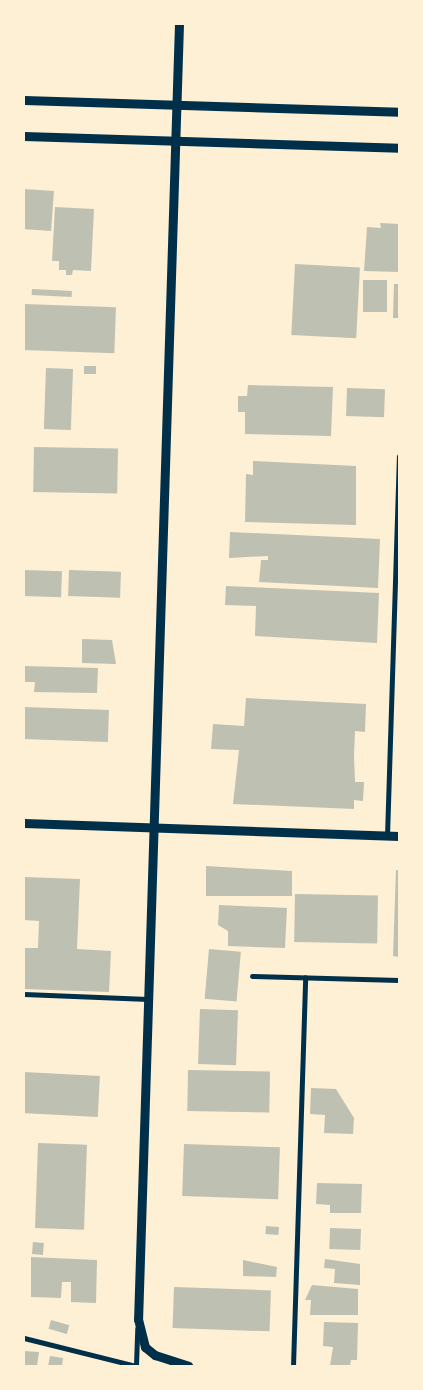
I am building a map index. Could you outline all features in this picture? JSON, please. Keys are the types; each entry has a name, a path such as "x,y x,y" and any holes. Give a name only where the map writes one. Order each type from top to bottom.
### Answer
{"street":[{"path":"24,1338 136,1366 179,24"},
{"path":"24,100 399,112"},
{"path":"24,136 399,148"},
{"path":"387,836 399,456"},
{"path":"24,823 399,836"},
{"path":"252,976 399,980"},
{"path":"293,1366 305,977"},
{"path":"24,994 148,999"},
{"path":"138,1318 146,1347 155,1355 188,1366"}],"building":[{"path":"24,189 54,191 51,231 24,229"},
{"path":"55,207 94,209 91,271 73,270 72,275 66,275 66,270 59,270 59,261 52,261"},
{"path":"380,223 399,224 399,272 364,271 367,227 381,228"},
{"path":"295,264 360,267 356,338 291,335"},
{"path":"363,280 387,280 387,312 363,312"},
{"path":"394,284 399,284 399,318 393,318"},
{"path":"32,289 72,291 72,297 32,295"},
{"path":"24,304 116,307 114,353 24,350"},
{"path":"84,366 96,366 96,374 84,374"},
{"path":"46,368 73,369 71,430 44,429"},
{"path":"248,385 333,387 331,436 245,434 245,412 238,412 238,396 247,396"},
{"path":"347,388 385,389 384,417 346,416"},
{"path":"34,447 118,448 117,493 33,492"},
{"path":"253,461 356,466 356,525 245,522 246,474 253,475"},
{"path":"230,532 380,539 378,588 259,582 261,560 268,560 268,556 229,558"},
{"path":"24,570 62,571 61,597 24,596"},
{"path":"69,570 121,572 120,598 68,596"},
{"path":"226,586 379,593 377,643 255,636 256,606 225,605"},
{"path":"82,639 112,640 116,664 82,663"},
{"path":"24,666 98,668 97,693 34,692 35,682 24,682"},
{"path":"246,698 366,704 365,732 355,731 354,755 355,782 364,782 363,801 354,800 354,809 233,804 239,750 211,749 213,724 244,726"},
{"path":"24,707 109,710 108,742 24,739"},
{"path":"206,866 292,871 292,896 206,896"},
{"path":"396,870 399,870 399,957 393,956"},
{"path":"24,877 80,879 77,949 111,951 109,992 24,989 24,948 38,948 39,921 24,920"},
{"path":"295,894 378,895 377,943 294,942"},
{"path":"219,905 287,908 285,948 228,946 228,931 218,925"},
{"path":"209,949 241,952 237,1002 205,999"},
{"path":"200,1009 238,1010 236,1065 198,1064"},
{"path":"188,1070 270,1071 269,1112 187,1111"},
{"path":"24,1072 100,1076 98,1117 24,1113"},
{"path":"311,1088 336,1089 354,1118 353,1134 324,1133 325,1115 310,1114"},
{"path":"38,1143 87,1145 84,1230 35,1228"},
{"path":"184,1144 280,1147 278,1199 182,1196"},
{"path":"317,1183 362,1184 361,1213 330,1213 330,1205 316,1204"},
{"path":"266,1226 279,1227 278,1235 265,1234"},
{"path":"330,1228 361,1229 360,1250 329,1249"},
{"path":"33,1242 44,1243 43,1255 32,1254"},
{"path":"31,1257 97,1260 96,1303 71,1302 71,1282 62,1282 61,1298 31,1297"},
{"path":"325,1259 360,1264 360,1285 334,1283 335,1269 324,1268"},
{"path":"243,1260 277,1267 276,1277 243,1276"},
{"path":"312,1285 358,1289 358,1315 310,1315 311,1300 305,1300"},
{"path":"174,1287 271,1290 270,1331 173,1328"},
{"path":"51,1320 69,1325 67,1334 49,1329"},
{"path":"324,1322 358,1323 357,1360 351,1360 350,1366 330,1366 333,1347 323,1346"},
{"path":"24,1351 39,1352 37,1366 24,1366"},
{"path":"50,1356 63,1358 62,1366 48,1366"}]}
